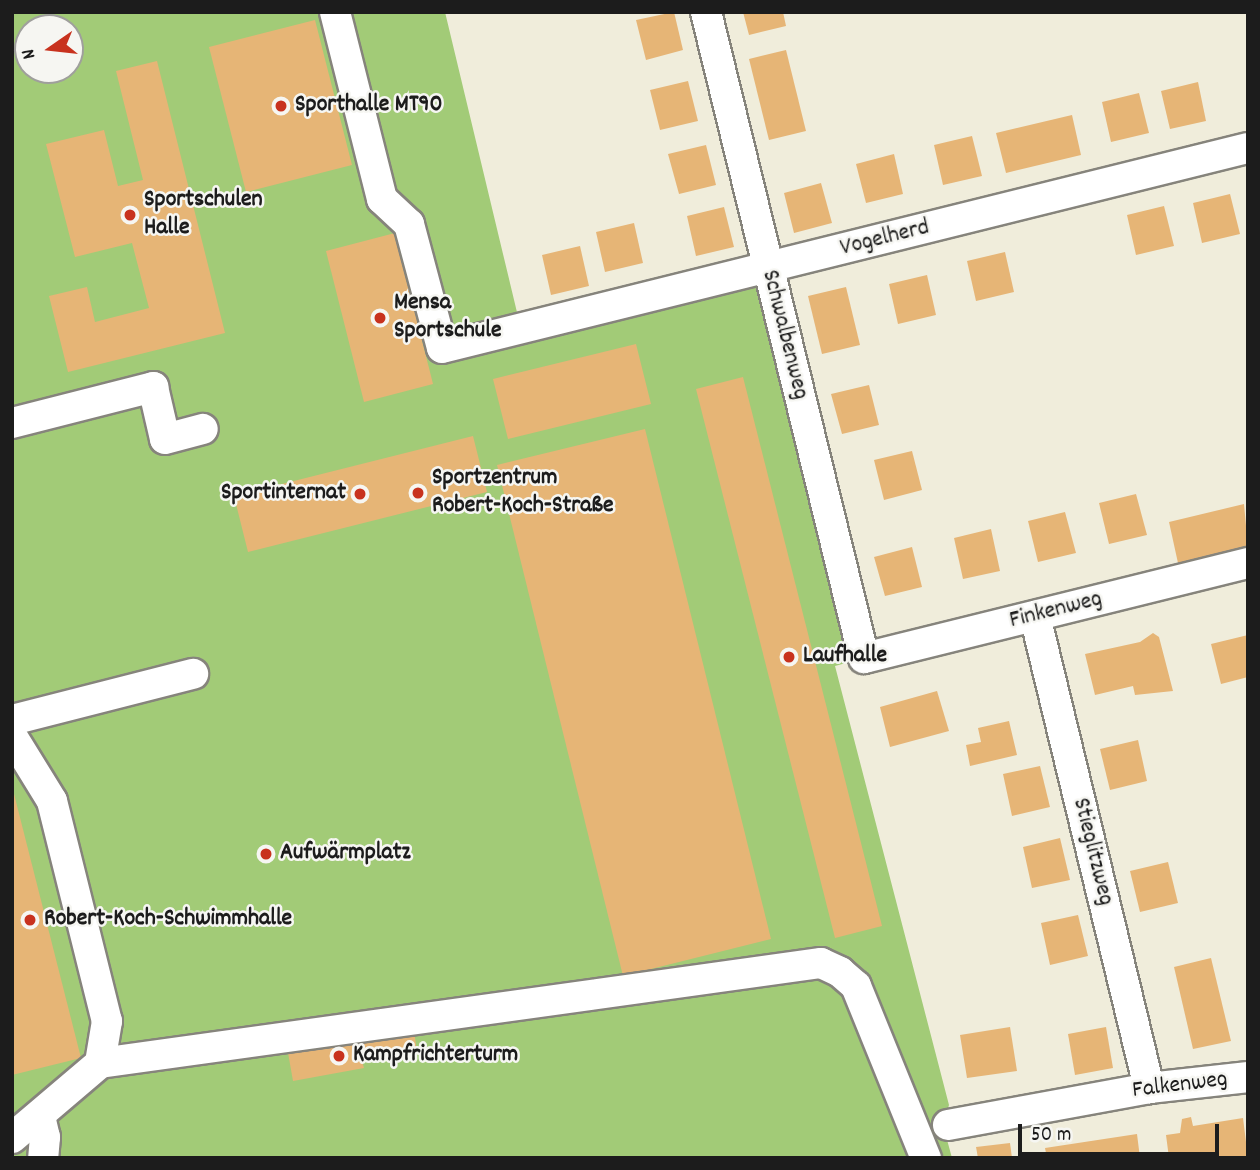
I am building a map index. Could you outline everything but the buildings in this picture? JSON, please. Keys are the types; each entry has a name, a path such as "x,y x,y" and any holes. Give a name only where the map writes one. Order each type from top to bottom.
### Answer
{"street":[{"name":"Vogelherd","path":"335,12 382,199 409,224 442,348 1248,148"},
{"name":"Schwalbenweg","path":"706,12 864,658"},
{"path":"12,423 153,387 165,439 203,429"},
{"name":"Finkenweg","path":"864,658 1248,563"},
{"name":"Stieglitzweg","path":"1035,616 1149,1088"},
{"path":"12,720 193,674"},
{"path":"12,736 52,800 107,1021 100,1063"},
{"path":"12,1138 100,1063 821,963 840,972 856,986 926,1158"},
{"name":"Falkenweg","path":"948,1125 1149,1088 1248,1077"},
{"path":"40,1116 46,1136 43,1158"}],"green space":[{"name":"Sportzentrum Robert-Koch-Straße","path":"12,12 445,12 521,329 768,269 864,658 835,666 949,1105 943,1125 952,1158 12,1158"}],"place":[{"name":"Sporthalle MT90","path":"281,106"},
{"name":"Sportschulen Halle","path":"130,215"},
{"name":"Mensa Sportschule","path":"380,318"},
{"name":"Sportzentrum Robert-Koch-Straße","path":"418,493"},
{"name":"Sportinternat","path":"360,494"},
{"name":"Laufhalle","path":"789,657"},
{"name":"Aufwärmplatz","path":"266,854"},
{"name":"Robert-Koch-Schwimmhalle","path":"30,920"},
{"name":"Kampfrichterturm","path":"339,1056"}]}
